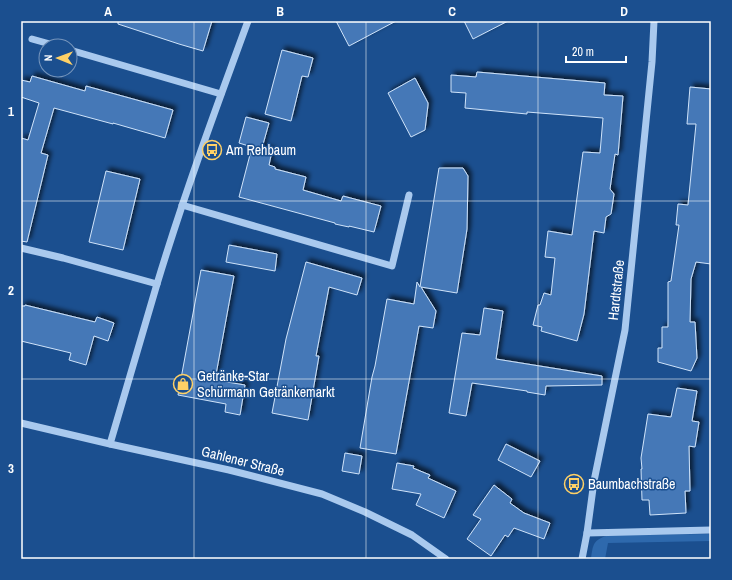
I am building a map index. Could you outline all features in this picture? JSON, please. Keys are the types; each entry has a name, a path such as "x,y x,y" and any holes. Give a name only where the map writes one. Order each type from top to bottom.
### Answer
{"street":[{"path":"110,444 182,205 248,21"},
{"name":"Hardtstraße","path":"582,559 594,481 625,330 652,62 654,21"},
{"path":"32,39 38,41"},
{"path":"78,52 221,94"},
{"path":"182,205 392,266 409,195"},
{"path":"21,248 157,284"},
{"name":"Gahlener Straße","path":"21,423 229,470 322,494 365,512 412,535 446,559"},
{"path":"587,533 711,530"}],"shaded area":[{"path":"711,534 711,541 608,543 605,559 591,559 593,546 595,543 609,535"}],"building":[{"path":"118,21 212,21 203,51 118,24"},
{"path":"336,21 396,21 349,46"},
{"path":"464,21 508,21 473,39"},
{"path":"282,50 313,58 308,77 302,76 291,121 265,114"},
{"path":"477,72 605,83 604,95 623,96 618,155 615,154 610,189 614,194 611,214 606,217 604,233 594,231 584,314 577,341 541,331 542,327 533,325 538,305 540,305 544,293 551,295 555,258 545,257 548,231 572,235 583,152 600,153 603,118 527,112 527,114 465,108 466,93 451,92 451,75 476,77"},
{"path":"32,76 85,91 86,86 173,110 165,138 54,108 41,153 48,155 27,242 21,241 21,138 28,140 39,103 21,97 21,80 30,82"},
{"path":"415,78 428,105 425,130 411,137 388,93"},
{"path":"690,87 711,89 711,264 696,262 691,279 690,322 695,322 697,358 691,371 658,362 658,348 662,348 662,327 668,327 668,282 671,281 679,225 676,225 678,204 688,205 696,124 687,124"},
{"path":"246,117 269,123 262,148 272,151 269,165 275,167 275,169 306,177 303,190 341,201 343,196 381,206 374,232 335,224 239,197 252,147 239,143"},
{"path":"439,168 463,168 468,176 467,229 457,293 421,287 436,311 433,328 419,326 396,454 360,448 387,299 414,304 417,282 420,287"},
{"path":"106,171 140,179 123,250 89,242"},
{"path":"229,245 277,254 275,271 226,262"},
{"path":"306,262 362,278 357,295 329,287 316,356 319,356 308,420 272,413 286,339"},
{"path":"201,270 234,276 215,380 245,385 240,415 225,412 226,404 178,395"},
{"path":"25,305 95,322 97,317 114,323 108,341 94,336 86,365 69,360 71,353 21,341 21,306"},
{"path":"484,308 503,311 496,359 602,376 602,385 546,386 545,395 472,383 466,416 449,413 462,333 480,335"},
{"path":"677,388 697,391 692,421 699,422 695,447 689,446 690,491 685,491 686,513 650,515 649,500 642,500 641,469 641,458 648,414 671,417"},
{"path":"506,444 540,461 531,477 498,460"},
{"path":"345,453 362,456 359,474 342,471"},
{"path":"397,463 414,466 413,468 430,475 428,478 456,491 444,518 416,505 421,494 392,489"},
{"path":"494,485 512,499 510,503 524,513 550,523 544,539 514,528 508,537 505,535 491,556 467,539 481,519 473,515"}],"place":[{"name":"Am Rehbaum","path":"212,150"},
{"name":"Getränke-Star Schürmann Getränkemarkt","path":"183,384"},
{"name":"Baumbachstraße","path":"574,484"}]}
